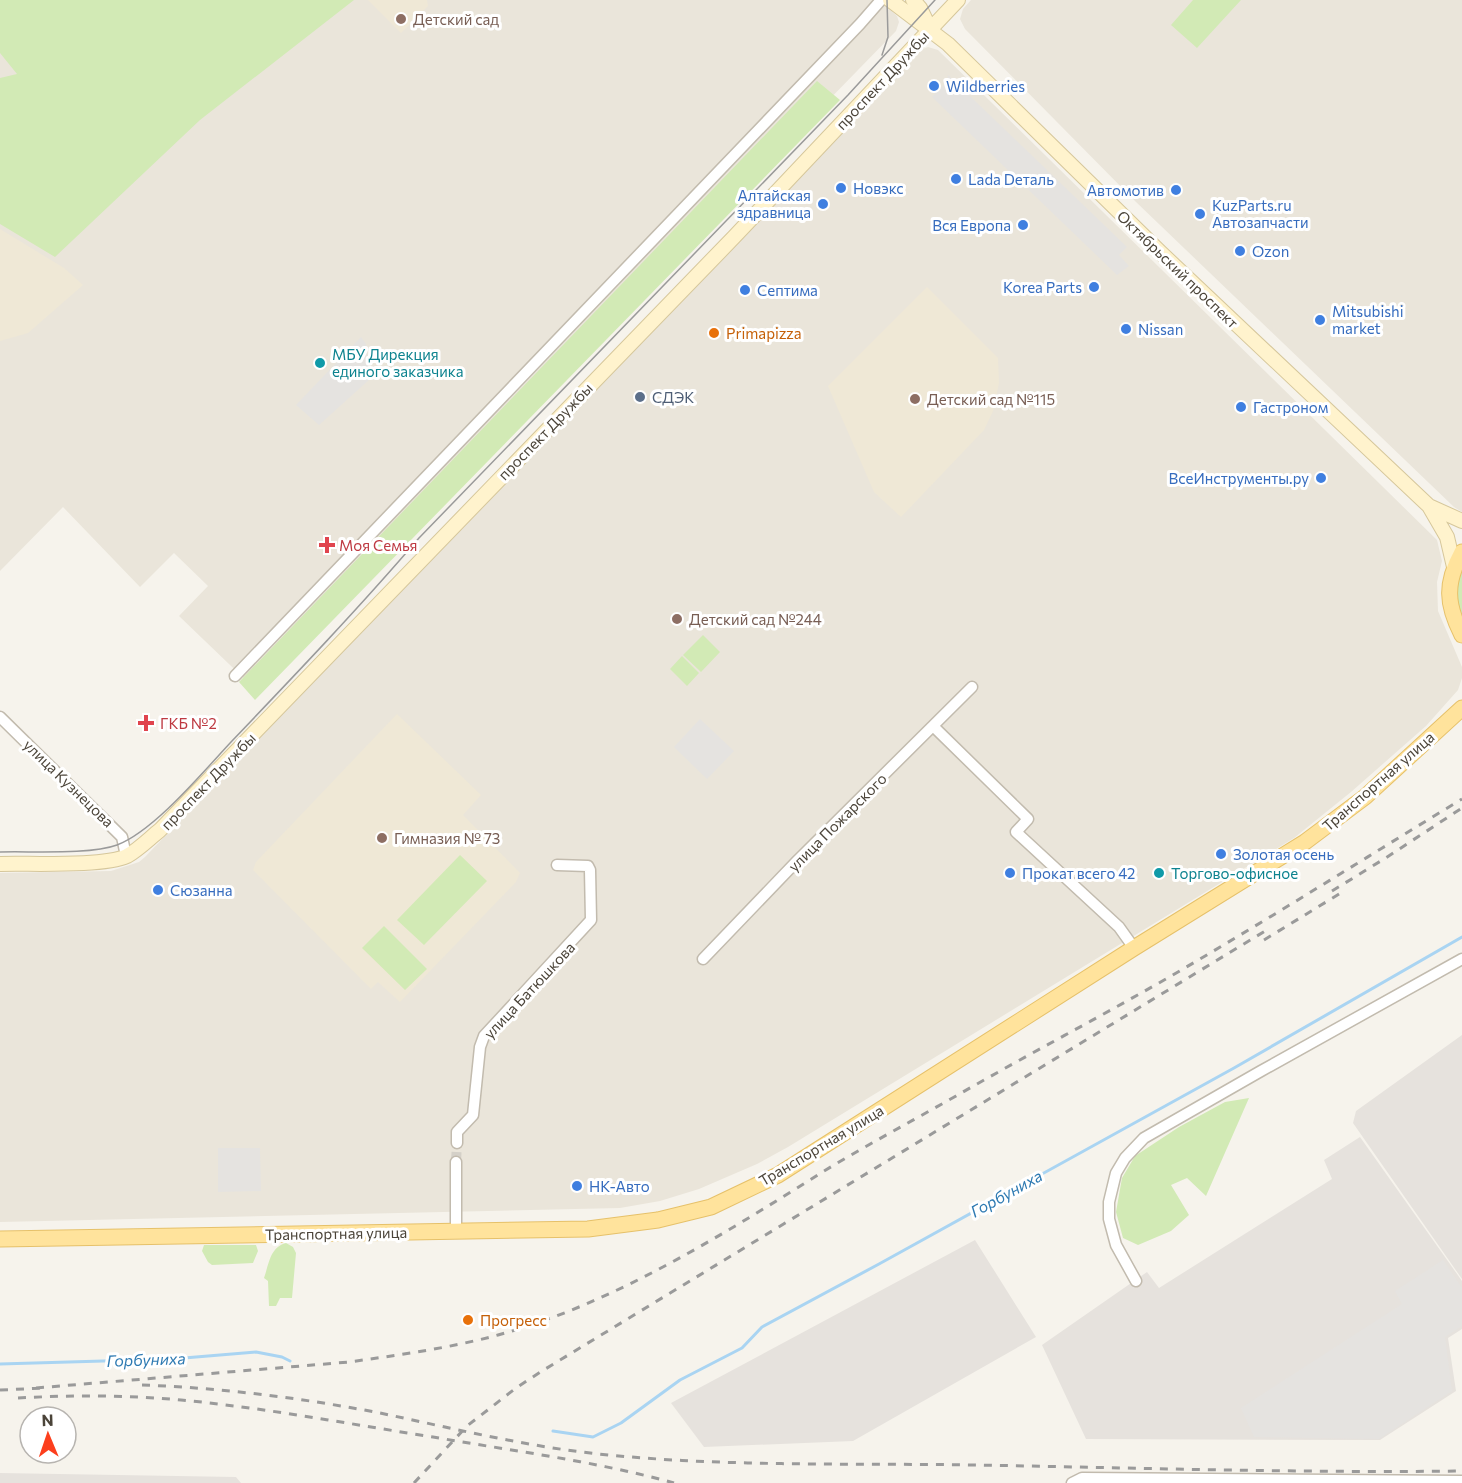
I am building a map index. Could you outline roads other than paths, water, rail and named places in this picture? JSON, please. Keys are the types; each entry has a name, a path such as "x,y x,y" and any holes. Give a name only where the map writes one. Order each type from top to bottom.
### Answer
{"main road":[{"name":"Октябрьский проспект","path":"890,0 930,29 1168,260 1429,506 1447,537 1454,567"},
{"name":"Октябрьский проспект","path":"913,0 920,8 930,29"},
{"name":"проспект Дружбы","path":"126,856 160,830 350,635 734,237 958,0"},
{"name":"Октябрьский проспект","path":"1429,506 1462,521"},
{"path":"1462,552 1454,567 1449,591 1452,615 1462,635"},
{"name":"Транспортная улица","path":"0,1239 588,1229 658,1220 711,1208 778,1175 1305,842 1365,797 1458,711 1462,698"},
{"path":"0,864 102,861 126,856"}],"street":[{"path":"235,676 881,0"},
{"name":"улица Пожарского","path":"704,959 798,860 972,687"},
{"name":"улица Кузнецова","path":"0,717 122,837 126,856"},
{"path":"933,726 1028,819 1016,832 1119,927 1134,948"},
{"name":"улица Батюшкова","path":"457,1143 457,1132 473,1115 480,1047 484,1035 591,920 588,866 557,865"},
{"path":"1136,1281 1116,1245 1109,1219 1109,1202 1116,1173 1125,1158 1144,1138 1462,959"},
{"path":"456,1162 456,1231"},
{"path":"1072,1483 1082,1478 1462,1481"}],"waterway":[{"name":"Горбуниха","path":"553,1431 593,1437 621,1423 680,1380 742,1348 762,1327 1234,1068 1462,937"},
{"name":"Горбуниха","path":"0,1364 172,1359 256,1352 282,1357 290,1361"}],"tunnel":[{"path":"456,1162 457,1143"}],"tram line":[{"path":"882,55 888,37 887,0"},
{"path":"0,852 76,851 105,848 131,838 162,814 326,641 419,538 848,95 935,0"}],"railway":[{"path":"36,1388 349,1362 405,1354 498,1335 541,1322 583,1305 667,1265 857,1152 1171,976 1462,799"},
{"path":"1332,891 1462,808"},
{"path":"1264,940 1344,891"},
{"path":"414,1483 467,1426 542,1371 1270,928"},
{"path":"142,1385 292,1398 380,1413 551,1448 655,1459 792,1464 1280,1471 1462,1471"},
{"path":"0,1390 43,1388"},
{"path":"18,1398 140,1397 244,1407 554,1457 614,1468 674,1483"}],"place":[{"name":"Детский сад","path":"401,19"},
{"name":"Wildberries","path":"934,86"},
{"name":"Lada Dеталь","path":"956,179"},
{"name":"Новэкс","path":"841,188"},
{"name":"Автомотив","path":"1176,190"},
{"name":"Алтайская здравница","path":"823,204"},
{"name":"KuzParts.ru Автозапчасти","path":"1200,214"},
{"name":"Вся Европа","path":"1023,225"},
{"name":"Ozon","path":"1240,251"},
{"name":"Korea Parts","path":"1094,287"},
{"name":"Септима","path":"745,290"},
{"name":"Mitsubishi market","path":"1320,320"},
{"name":"Nissan","path":"1126,329"},
{"name":"Primapizza","path":"714,333"},
{"name":"МБУ Дирекция единого заказчика","path":"320,363"},
{"name":"СДЭК","path":"640,397"},
{"name":"Детский сад №115","path":"915,399"},
{"name":"Гастроном","path":"1241,407"},
{"name":"ВсеИнструменты.ру","path":"1321,478"},
{"name":"Моя Семья","path":"327,545"},
{"name":"Детский сад №244","path":"677,619"},
{"name":"ГКБ №2","path":"146,723"},
{"name":"Гимназия № 73","path":"382,838"},
{"name":"Золотая осень","path":"1221,854"},
{"name":"Прокат всего 42","path":"1010,873"},
{"name":"Торгово-офисное","path":"1159,873"},
{"name":"Сюзанна","path":"158,890"},
{"name":"НК-Авто","path":"577,1186"},
{"name":"Прогресс","path":"468,1320"}]}
